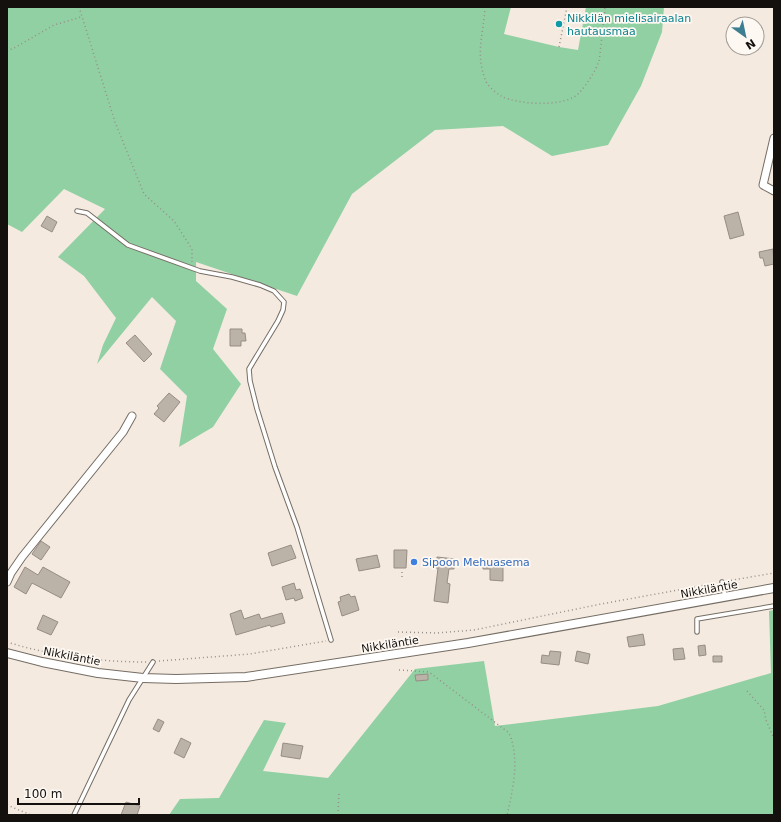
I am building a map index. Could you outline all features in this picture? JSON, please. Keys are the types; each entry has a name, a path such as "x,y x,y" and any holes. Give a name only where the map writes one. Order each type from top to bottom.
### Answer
{"street":[{"path":"774,138 763,185 774,191"},
{"path":"7,582 11,573 22,557 123,432 132,416"},
{"name":"Nikkiläntie","path":"7,653 42,662 98,673 143,678 176,679 246,677 468,643 774,588"}],"lane":[{"path":"77,211 87,213 128,245 192,268 260,284 274,291 284,302 283,310 278,321 249,369 250,381 275,467 297,527 331,640"},
{"path":"722,582 725,597"},
{"path":"697,632 697,619 774,606"},
{"path":"74,815 126,707 153,662"}],"path":[{"path":"79,7 115,122 144,194 174,221 192,249 192,268"},
{"path":"485,7 480,43 480,60 485,80 491,88 502,96 521,101 543,103 556,103 569,99 578,94 587,83 599,61 605,7"},
{"path":"559,47 567,7"},
{"path":"7,51 16,48 54,25 82,17"},
{"path":"402,572 402,578"},
{"name":"Nikkiläntie","path":"398,632 437,633 474,630 601,604 774,573"},
{"name":"Nikkiläntie","path":"7,642 56,654 85,658 120,662 153,662 250,654 331,640"},
{"path":"399,670 430,672 509,733 514,743 515,768 507,815"},
{"path":"747,691 764,710 766,720 774,739"},
{"path":"338,791 338,815"},
{"path":"7,804 31,815"}],"green space":[{"path":"7,7 511,7 504,34 578,50 586,7 664,7 662,32 641,86 608,145 552,156 503,126 435,130 352,194 297,296 196,262 196,281 227,309 213,349 241,384 213,427 179,447 187,396 160,369 176,321 152,297 97,364 103,345 116,318 84,276 58,257 105,209 64,189 22,232 7,224"},
{"path":"774,610 774,815 169,815 180,799 219,798 264,720 286,723 263,771 328,778 415,669 484,661 495,726 658,706 771,673 769,611"}],"building":[{"path":"738,212 744,235 730,239 724,216"},
{"path":"47,216 57,222 52,232 41,226"},
{"path":"773,249 774,264 765,266 763,258 760,258 759,252"},
{"path":"230,329 242,329 242,333 245,333 246,341 241,341 241,346 230,346"},
{"path":"135,335 152,354 144,362 126,343"},
{"path":"169,393 180,402 164,422 154,414 159,408 157,406"},
{"path":"41,541 50,547 41,560 32,554"},
{"path":"291,545 296,558 272,566 268,553"},
{"path":"394,550 407,550 406,568 394,568"},
{"path":"377,555 380,567 359,571 356,559"},
{"path":"437,557 455,559 454,569 449,569 447,583 450,584 448,603 434,601 438,568 436,568"},
{"path":"483,560 492,560 492,566 503,566 503,581 490,580 490,569 483,569"},
{"path":"25,567 38,575 43,567 70,582 61,598 32,583 26,594 14,587"},
{"path":"294,583 296,590 300,589 303,598 295,601 294,598 286,600 282,587"},
{"path":"349,594 351,597 355,596 359,610 342,616 338,602 341,601 340,597"},
{"path":"241,610 244,619 259,614 261,619 282,613 285,623 271,627 270,625 236,635 230,614"},
{"path":"43,615 58,622 51,635 37,629"},
{"path":"643,634 645,645 629,647 627,637"},
{"path":"705,645 706,655 699,656 698,646"},
{"path":"683,648 685,659 674,660 673,649"},
{"path":"550,651 561,652 559,665 541,663 542,655 549,656"},
{"path":"577,651 590,654 588,664 575,661"},
{"path":"713,656 722,656 722,662 713,662"},
{"path":"428,674 428,680 416,681 415,675"},
{"path":"158,719 164,722 159,732 153,729"},
{"path":"181,738 191,743 184,758 174,753"},
{"path":"283,743 303,746 300,759 281,756"},
{"path":"126,802 140,806 137,815 121,815"}],"place":[{"name":"Nikkilän mielisairaalan hautausmaa","path":"559,24"},
{"name":"Sipoon Mehuasema","path":"414,562"}]}
